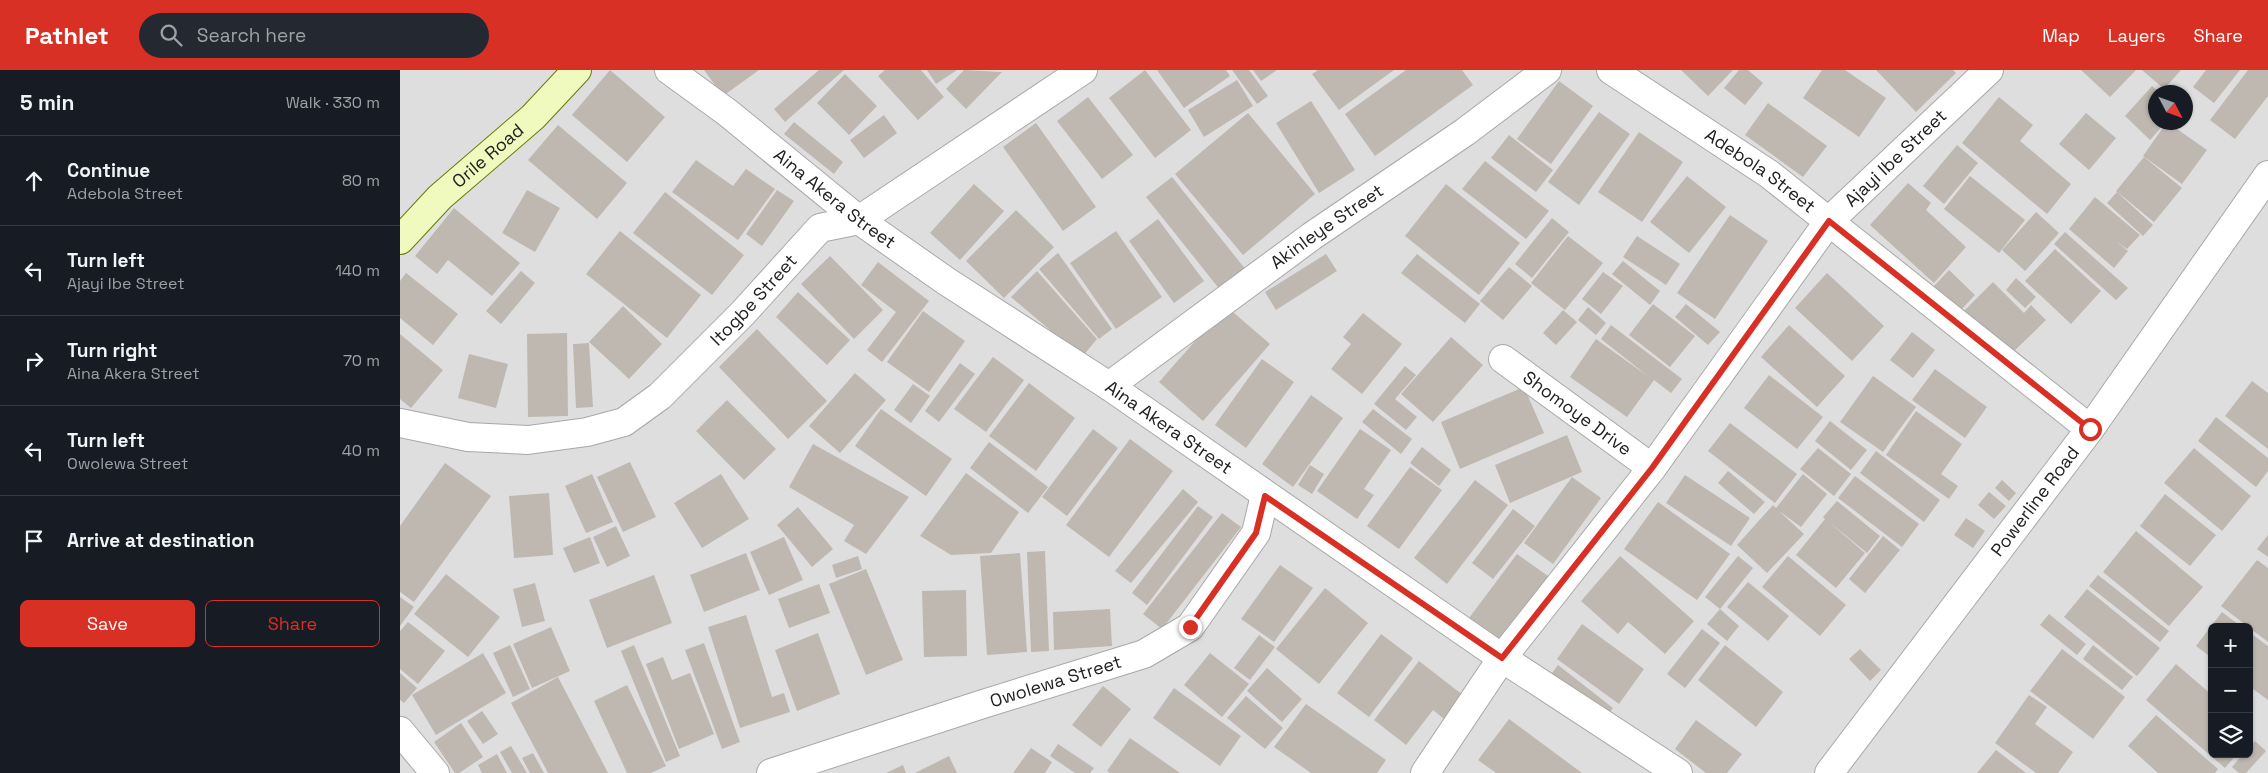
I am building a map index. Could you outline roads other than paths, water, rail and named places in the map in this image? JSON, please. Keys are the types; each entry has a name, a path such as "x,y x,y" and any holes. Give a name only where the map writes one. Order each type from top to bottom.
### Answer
{"street":[{"name":"Orile Road","path":"400,240 440,198 533,117 577,70"},
{"name":"Aina Akera Street","path":"669,70 728,113 859,220 946,281 1109,386 1265,496 1502,658 1678,773"},
{"name":"Itogbe Street","path":"400,423 468,437 528,440 587,432 624,422 660,396 743,312 820,228 859,220 1083,70"},
{"name":"Akinleye Street","path":"1109,386 1312,236 1465,132 1547,70"},
{"name":"Adebola Street","path":"1611,70 1769,174 2090,429"},
{"name":"Ajayi Ibe Street","path":"1425,773 1502,658 1652,468 1829,221 1989,70"},
{"name":"Powerline Road","path":"1829,773 2090,429 2268,175"},
{"name":"Shomoye Drive","path":"1503,359 1652,468"},
{"name":"Owolewa Street","path":"771,773 1144,654 1190,627 1256,533 1265,496"},
{"path":"400,731 435,773"}]}
